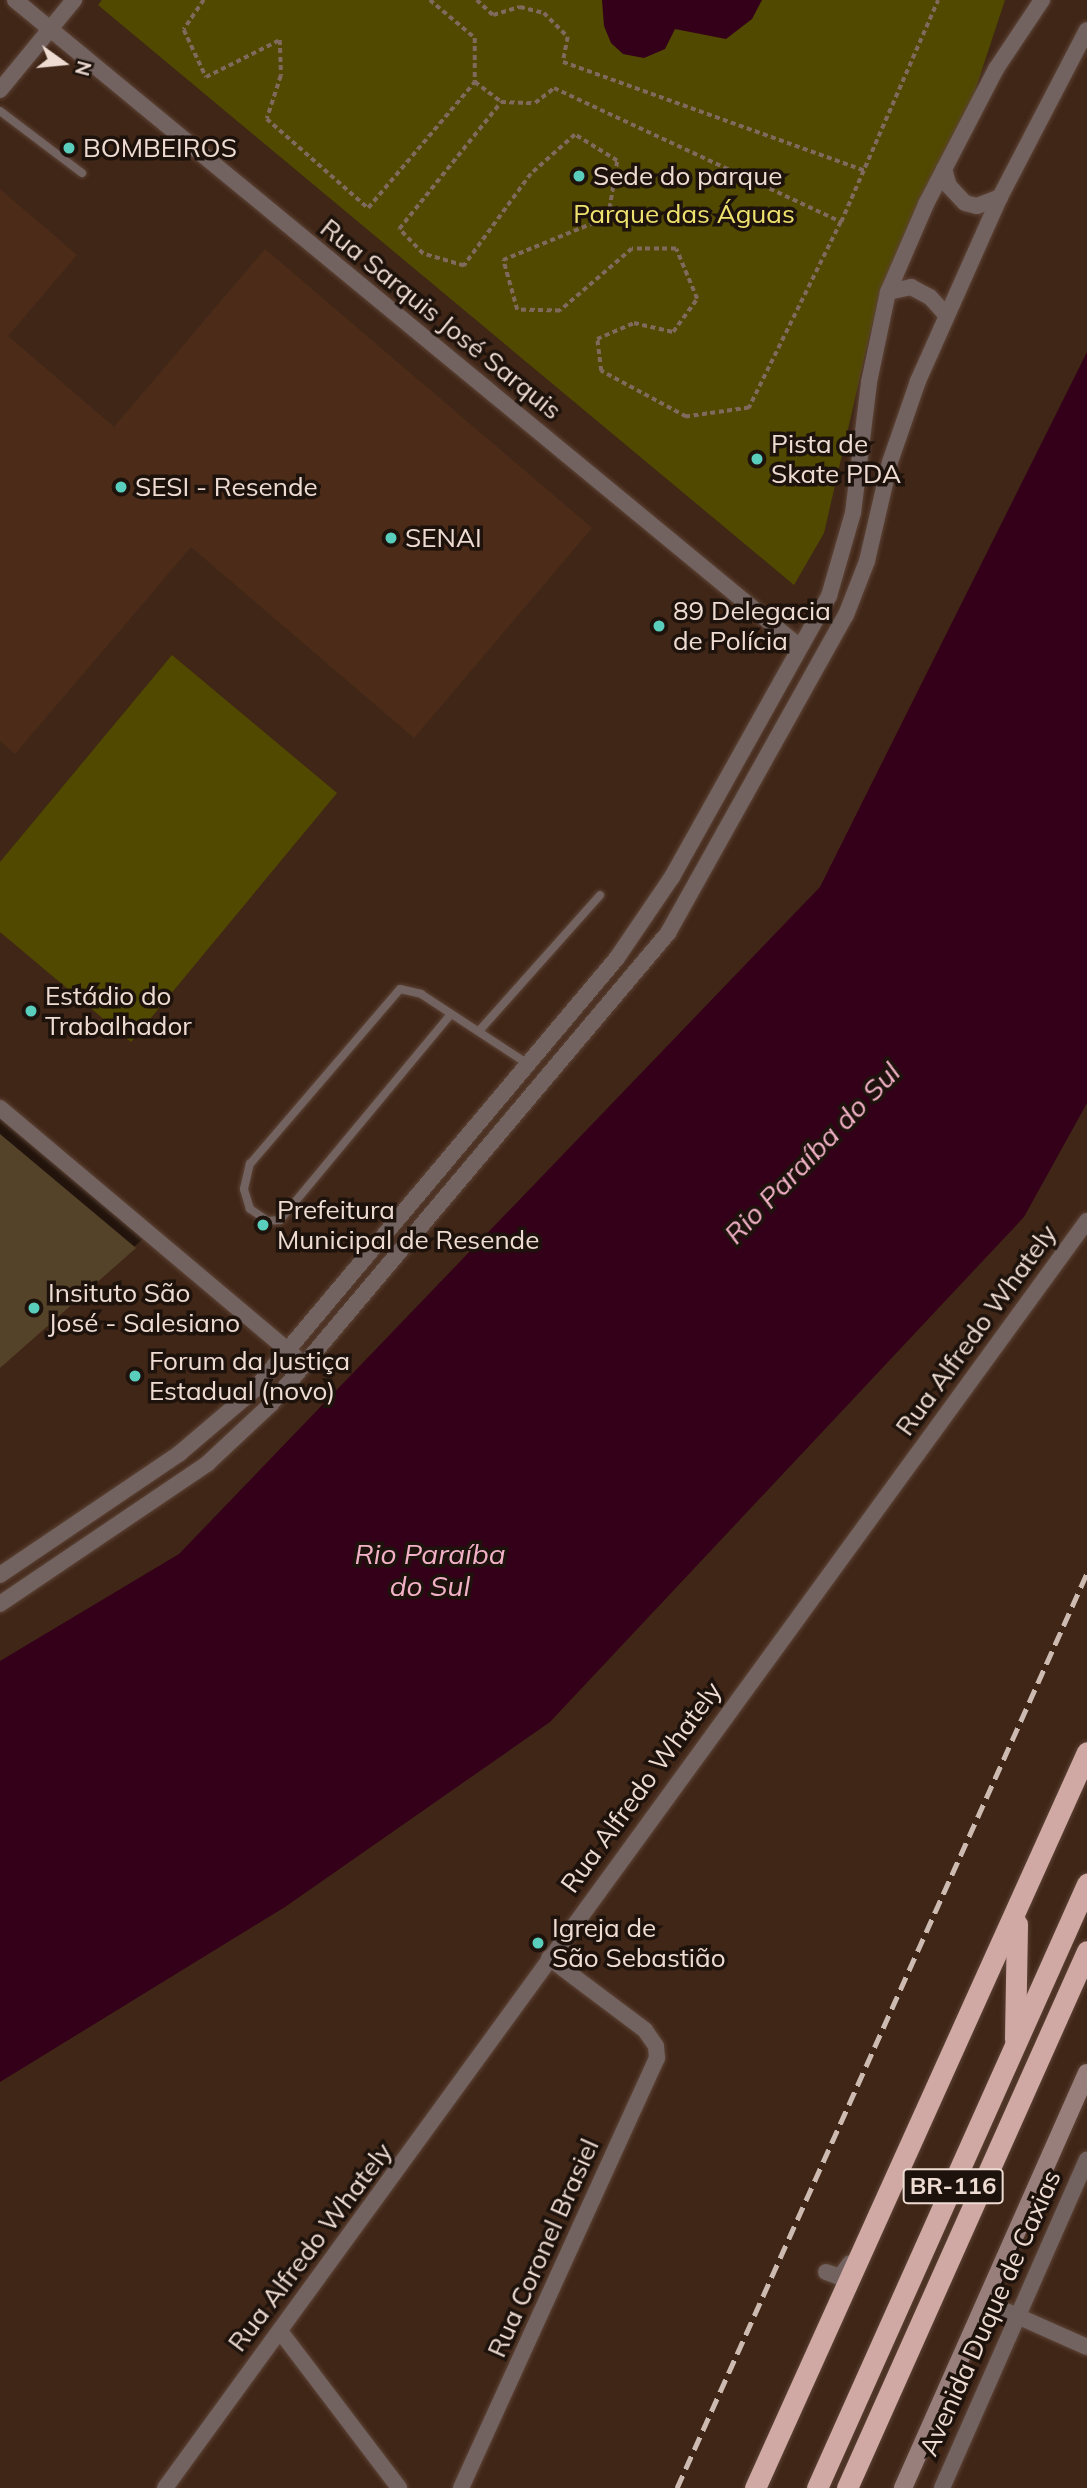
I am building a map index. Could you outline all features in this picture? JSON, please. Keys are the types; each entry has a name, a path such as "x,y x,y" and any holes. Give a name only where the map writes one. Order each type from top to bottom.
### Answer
{"highway":[{"path":"755,2488 1017,1915 1087,1752"},
{"name":"BR-116","path":"817,2488 1087,1884"},
{"path":"1014,2048 1017,1915"},
{"name":"BR-116","path":"847,2488 1087,1951"}],"street":[{"name":"Rua Sarquis José Sarquis","path":"15,0 800,648"},
{"path":"0,90 74,0"},
{"path":"0,1575 180,1453 254,1390 617,958 672,877 829,596 844,555 871,370 888,292 944,169 996,69 1042,0"},
{"path":"0,1604 208,1463 271,1404 668,933 846,615 869,552 902,423 1000,197 1087,30"},
{"path":"944,169 949,186 965,203 977,205 1000,197"},
{"path":"888,292 900,288 922,291 947,316"},
{"path":"0,1108 288,1347 302,1366"},
{"name":"Rua Alfredo Whately","path":"165,2488 1087,1220"},
{"name":"Rua Coronel Brasiel","path":"461,2488 657,2058 656,2046 645,2030 549,1958"},
{"name":"Avenida Duque de Caxias","path":"903,2488 988,2303 1087,2073"},
{"name":"Avenida Duque de Caxias","path":"942,2488 1087,2160"},
{"path":"826,2272 841,2277 872,2233"},
{"path":"988,2303 1087,2347"},
{"path":"280,2331 399,2488"}],"lane":[{"path":"0,111 82,173"},
{"path":"479,1031 600,895"},
{"path":"452,1014 280,1220 268,1221 250,1209 244,1189 250,1164 400,989 421,994 479,1031 528,1064"}],"path":[{"path":"204,0 184,30 206,77 280,40 281,76 267,119 368,208 475,82 475,38 430,0"},
{"path":"477,0 493,15 520,6 544,13 568,37 563,62 866,172"},
{"path":"501,102 399,229 423,254 464,266 531,174 575,135 617,161 608,217 503,260 517,310 560,311 632,249 677,249 696,299 673,332 634,323 597,339 601,371 686,417 749,408 866,172 938,0"},
{"path":"475,82 501,102 535,103 554,88 841,222"}],"shaded area":[{"path":"0,189 77,255 8,336 114,427 265,249 592,528 414,738 191,547 15,754 0,741"}],"green space":[{"name":"Parque das Águas","path":"102,0 1005,0 964,124 889,278 872,325 824,533 794,585 98,5"},
{"path":"172,655 337,793 131,1042 0,932 0,862"}],"water":[{"path":"602,0 762,0 752,19 726,39 675,29 665,49 644,58 623,54 611,43 604,26"},
{"name":"Rio Paraíba do Sul","path":"1087,352 1087,1103 1024,1217 550,1722 285,1907 0,2082 0,1661 179,1554 820,887"}],"building":[{"name":"Insituto São José - Salesiano","path":"0,1134 136,1248 0,1368"}],"railway":[{"path":"677,2488 1087,1573"}],"place":[{"name":"BOMBEIROS","path":"69,148"},
{"name":"Sede do parque","path":"579,176"},
{"name":"Pista de Skate PDA","path":"757,459"},
{"name":"SESI - Resende","path":"121,487"},
{"name":"SENAI","path":"391,538"},
{"name":"89 Delegacia de Polícia","path":"659,626"},
{"name":"Estádio do Trabalhador","path":"31,1011"},
{"name":"Prefeitura Municipal de Resende","path":"263,1225"},
{"name":"Insituto São José - Salesiano","path":"34,1308"},
{"name":"Forum da Justiça Estadual (novo)","path":"135,1376"},
{"name":"Igreja de São Sebastião","path":"538,1943"}]}
